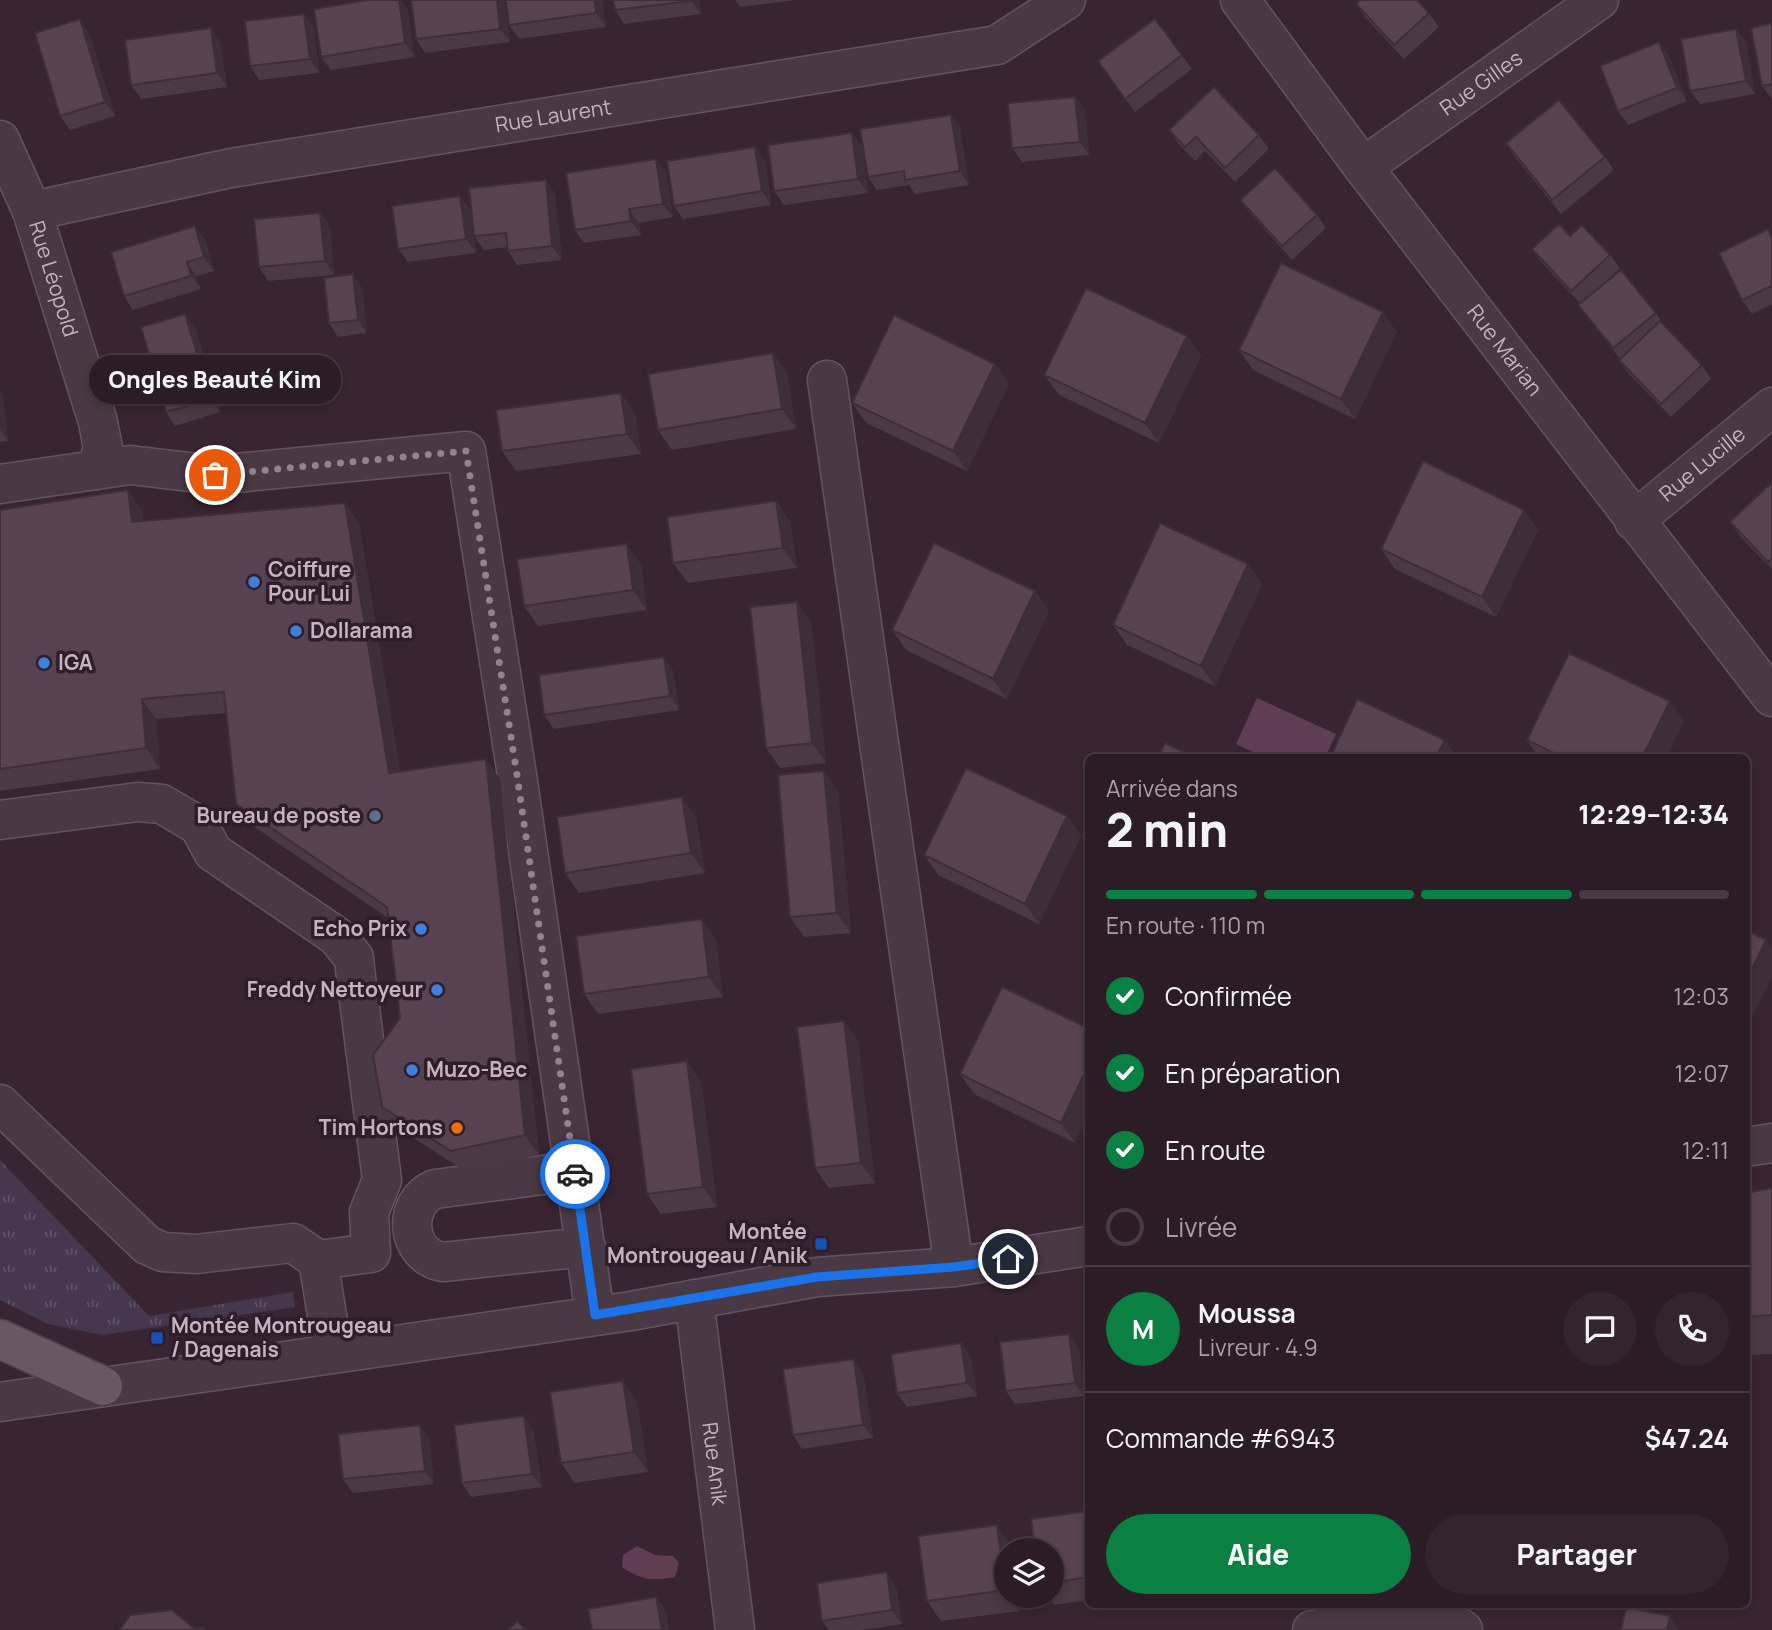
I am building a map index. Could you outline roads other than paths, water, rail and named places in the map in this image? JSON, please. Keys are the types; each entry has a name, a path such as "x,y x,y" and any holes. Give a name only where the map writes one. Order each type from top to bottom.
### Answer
{"main road":[{"path":"0,1339 103,1387"}],"street":[{"name":"Rue Laurent","path":"32,211 231,168 997,45 1066,0"},
{"name":"Rue Marian","path":"1240,0 1363,167 1772,697"},
{"name":"Rue Gilles","path":"1363,167 1599,0"},
{"name":"Rue Léopold","path":"0,140 32,211 98,422 103,448 96,470"},
{"path":"827,380 954,1267"},
{"name":"Rue Lucille","path":"1634,521 1772,407"},
{"path":"0,484 130,465 215,475 466,451 517,775 595,1315"},
{"path":"0,820 138,802 162,804 199,827 213,852 336,936 348,948 355,969 382,1180 369,1212 372,1253 318,1260 293,1243 196,1254 163,1252 147,1245 0,1104"},
{"path":"1750,1146 1772,1143"},
{"path":"574,1171 435,1189 428,1192 416,1205 413,1234 422,1252 443,1262 586,1247"},
{"path":"0,1402 595,1315 817,1277 954,1267 1085,1246"},
{"path":"318,1260 333,1352"},
{"name":"Rue Anik","path":"694,1299 735,1630"},
{"path":"1312,1630 1439,1614 1463,1630"}],"place":[{"name":"Ongles Beauté Kim","path":"215,475"},
{"name":"Coiffure Pour Lui","path":"254,582"},
{"name":"Dollarama","path":"296,631"},
{"name":"IGA","path":"44,663"},
{"name":"Bureau de poste","path":"375,816"},
{"name":"Echo Prix","path":"421,929"},
{"name":"Freddy Nettoyeur","path":"437,990"},
{"name":"Muzo-Bec","path":"412,1070"},
{"name":"Tim Hortons","path":"457,1128"},
{"name":"Montée Montrougeau / Anik","path":"821,1244"},
{"name":"Montée Montrougeau / Dagenais","path":"157,1338"}]}
